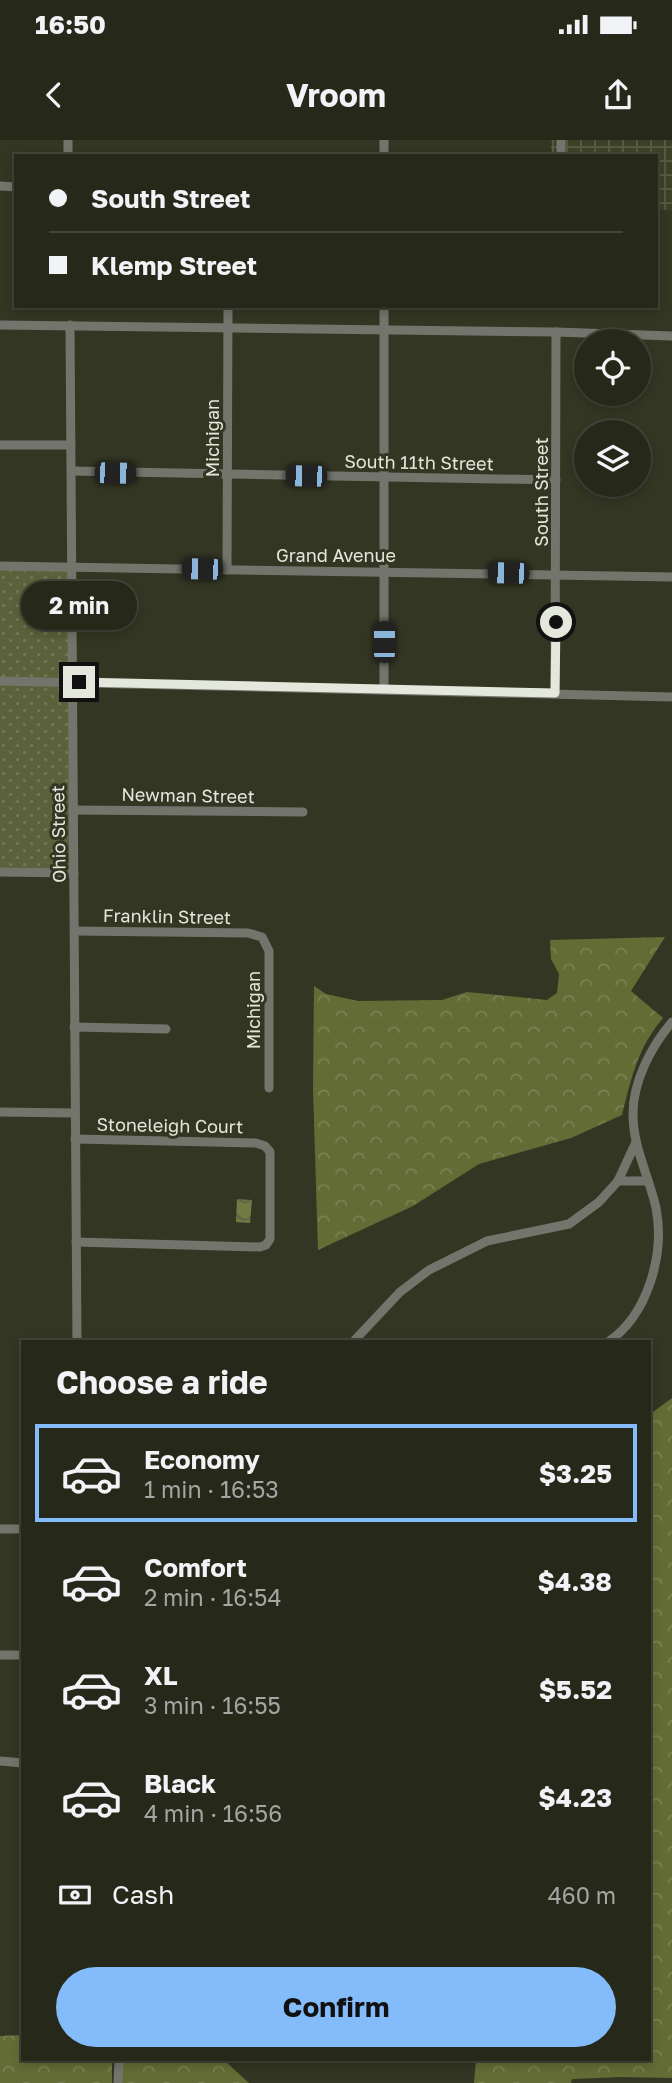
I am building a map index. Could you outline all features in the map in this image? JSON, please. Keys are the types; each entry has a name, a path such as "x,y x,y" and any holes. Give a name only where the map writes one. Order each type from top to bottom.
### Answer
{"street":[{"name":"Michigan","path":"227,570 229,308"},
{"path":"384,308 384,689"},
{"path":"0,324 672,336"},
{"name":"Ohio Street","path":"70,325 74,1113 79,1340"},
{"name":"South Street","path":"555,693 556,332"},
{"path":"0,445 71,445"},
{"name":"South 11th Street","path":"72,471 556,480"},
{"name":"Grand Avenue","path":"0,566 672,577"},
{"path":"0,681 672,697"},
{"name":"Newman Street","path":"73,810 303,812"},
{"path":"0,872 74,873"},
{"name":"Franklin Street","path":"75,930 258,935"},
{"name":"Michigan","path":"258,935 266,942 269,951 269,1088"},
{"path":"610,1340 634,1319 657,1256 659,1227 656,1206 636,1142 633,1111 640,1077 652,1049 672,1022"},
{"path":"74,1027 166,1029"},
{"path":"0,1112 74,1113"},
{"name":"Stoneleigh Court","path":"75,1139 256,1143 265,1146 270,1152 270,1239 266,1245 76,1242"},
{"path":"354,1340 400,1292 429,1270 487,1241 569,1224 599,1202 618,1181 636,1142"},
{"path":"618,1181 648,1181"},
{"path":"0,1529 21,1529"},
{"path":"0,1655 21,1656"},
{"path":"0,1761 21,1763"},
{"path":"118,2083 120,2061"}],"shaded area":[{"path":"551,140 672,140 672,210 658,210 658,154 551,154"},
{"path":"0,566 72,568 74,873 0,872"}],"green space":[{"path":"665,937 631,991 663,1018 641,1052 622,1115 571,1138 479,1164 413,1206 318,1250 313,1089 314,986 326,994 358,1001 442,1000 467,992 547,1000 557,993 559,974 551,959 550,940"},
{"path":"672,1398 672,2078 572,2079 571,2083 474,2083 476,2061 651,2061 651,1414"},
{"path":"21,2035 21,2061 112,2061 112,2083 0,2083 0,2036"},
{"path":"119,2061 226,2061 249,2083 118,2083"}],"water":[{"path":"237,1199 252,1200 250,1223 236,1222"}],"route":[{"path":"79,682 550,694 555,693 556,622"}]}
